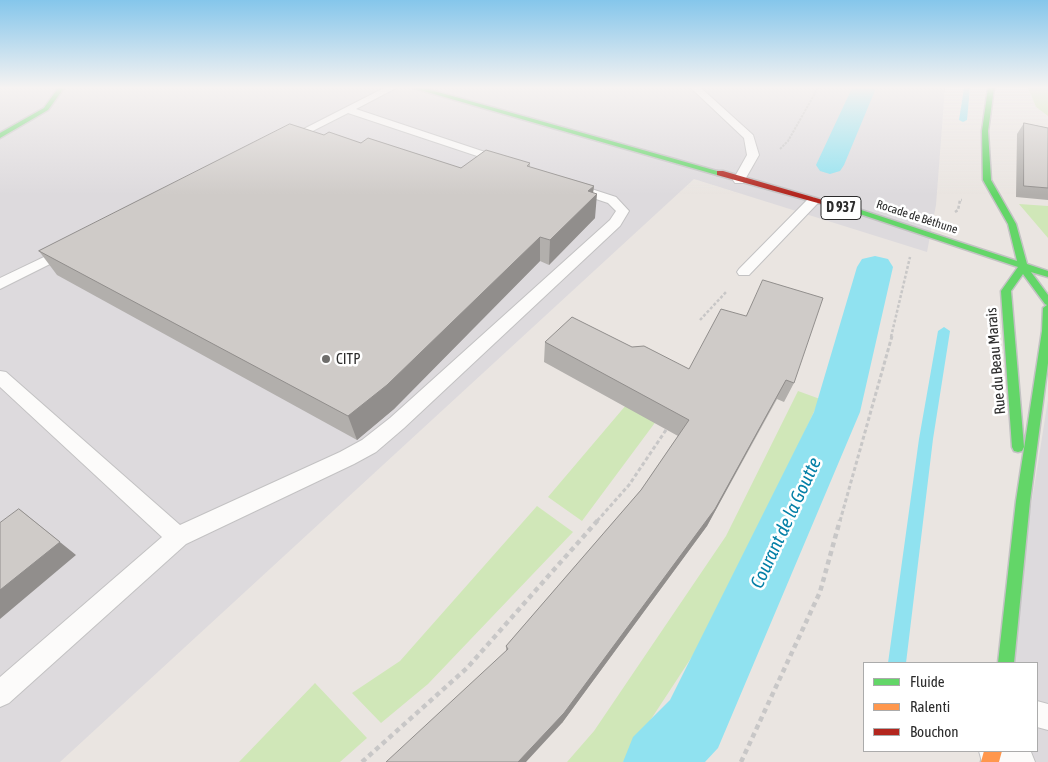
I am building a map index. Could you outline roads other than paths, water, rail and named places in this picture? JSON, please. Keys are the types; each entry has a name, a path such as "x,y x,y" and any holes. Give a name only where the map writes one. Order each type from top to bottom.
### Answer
{"street":[{"path":"0,136 21,124"},
{"name":"Rocade de Béthune","path":"540,124 813,201 880,218 1048,274"},
{"path":"986,124 987,180 1012,224 1024,267 1048,302"},
{"name":"Rue du Beau Marais","path":"1023,501 1006,291 1024,267"},
{"name":"Rue du Beau Marais","path":"1006,662 1023,501 1047,331 1048,308"}],"lane":[{"path":"274,147 321,124"},
{"path":"389,124 514,166"},
{"path":"734,124 749,137 753,154 739,180"},
{"path":"310,129 328,136"},
{"path":"474,167 487,156"},
{"path":"0,694 178,537 369,446 608,230 623,211 612,200 559,181"},
{"path":"744,272 813,201"},
{"path":"0,284 81,243"},
{"path":"0,377 178,537"},
{"path":"992,755 1021,762"}],"waterway":[{"name":"Courant de la Goutte","path":"830,165 848,124"},
{"name":"Courant de la Goutte","path":"658,762 694,724 837,412 875,267"},
{"path":"897,662 926,439 944,331"}],"place":[{"name":"CITP","path":"326,359"}]}
